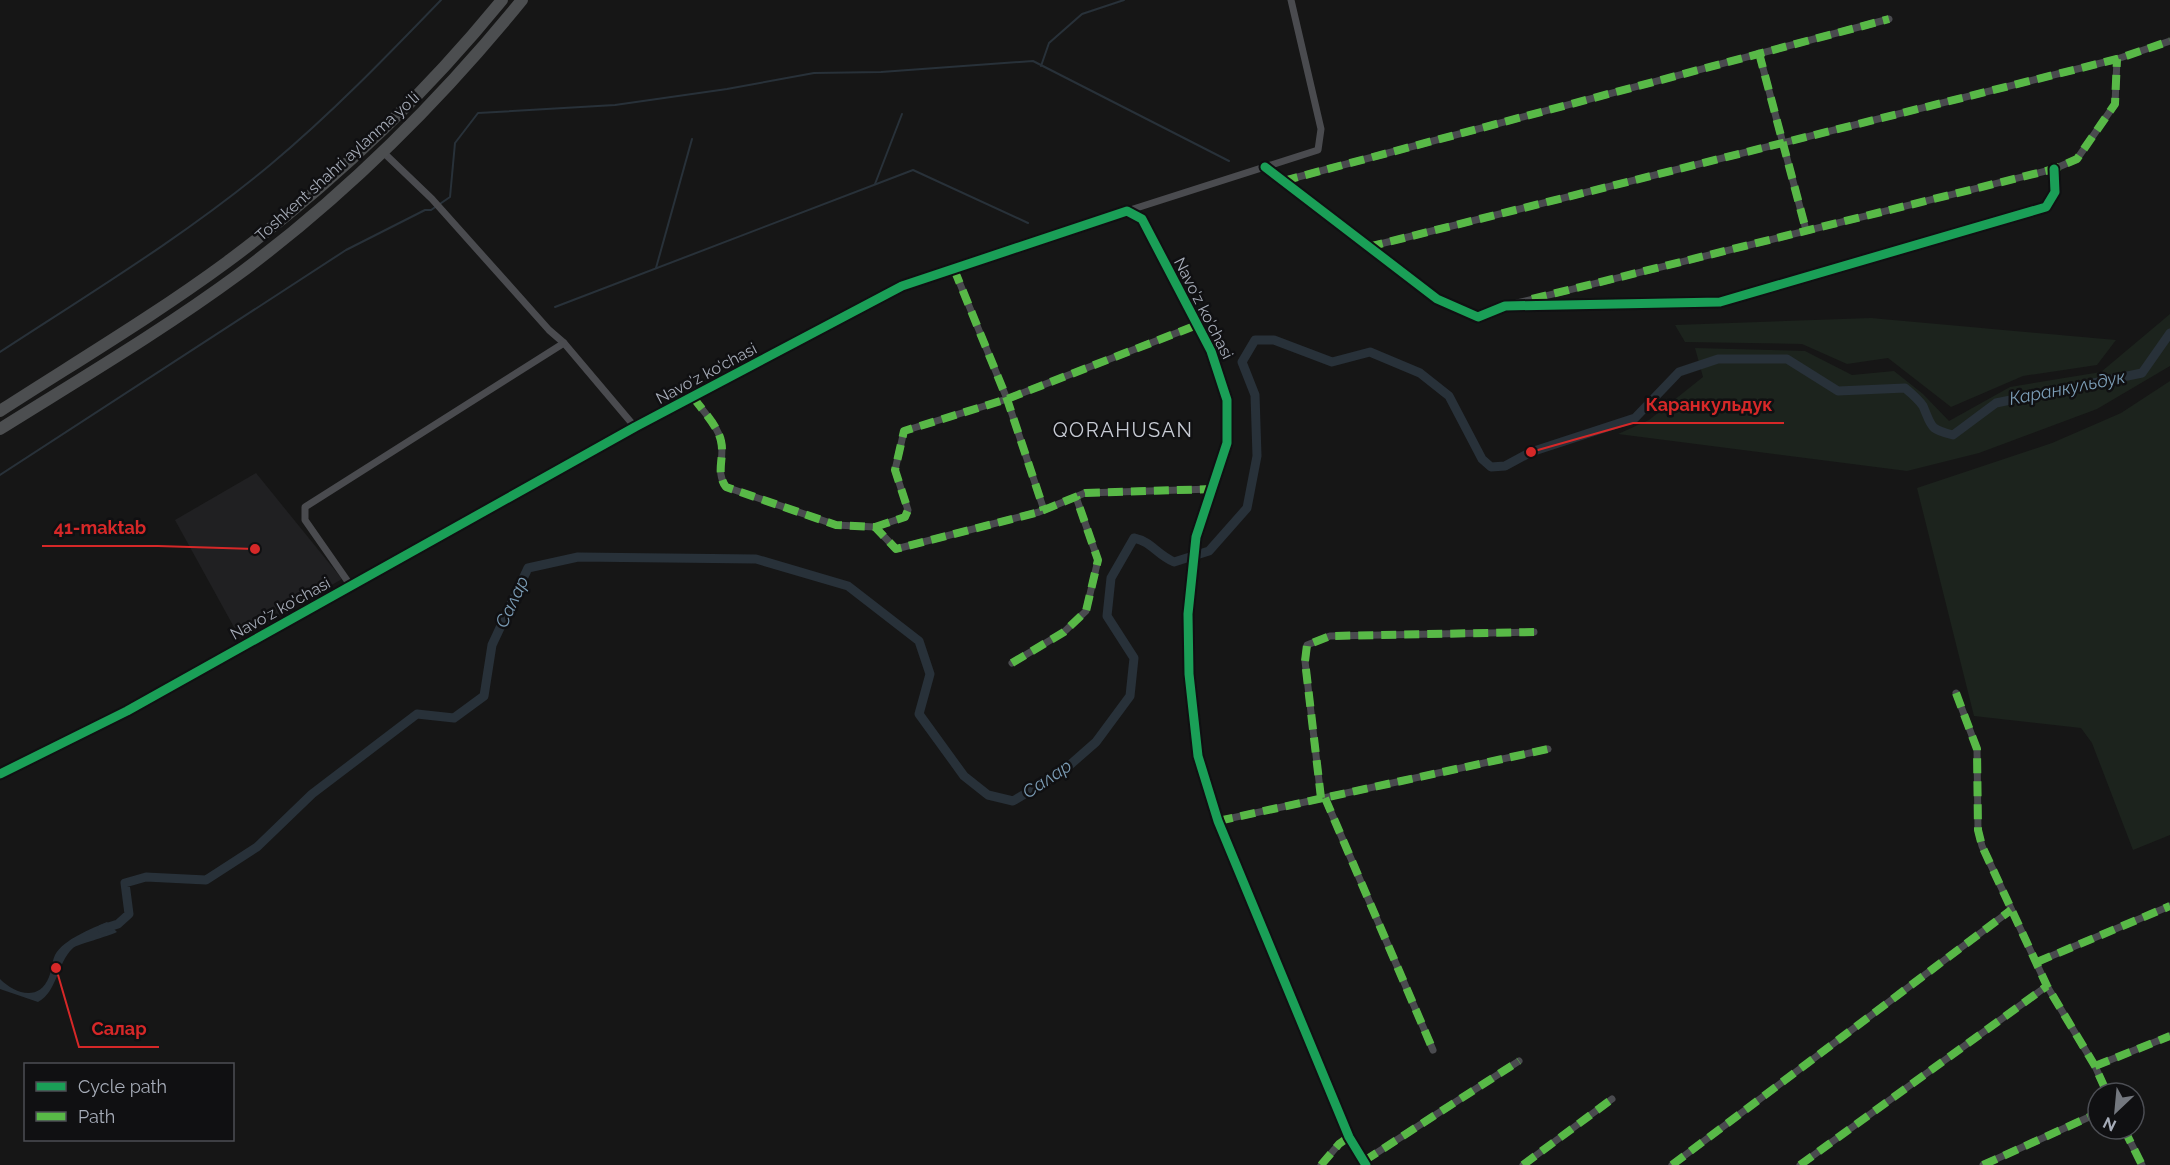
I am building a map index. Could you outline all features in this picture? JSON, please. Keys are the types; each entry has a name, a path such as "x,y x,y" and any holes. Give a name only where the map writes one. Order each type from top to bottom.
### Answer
{"highway":[{"name":"Toshkent shahri aylanma yoʻli","path":"0,411 174,298 276,224 399,115 452,60 502,0"},
{"name":"Toshkent shahri aylanma yoʻli","path":"0,429 239,274 297,229 383,152 438,97 522,0"},
{"path":"20,398 18,409 28,411"}],"street":[{"path":"1126,211 1318,150 1321,129 1291,0"},
{"path":"1283,181 1889,19"},
{"path":"1368,247 2117,59 2170,41"},
{"path":"1759,53 1806,230"},
{"path":"1265,167 1437,299 1478,317 1505,306 2054,169 2077,159 2115,104 2117,59"},
{"path":"383,152 441,208 549,330 564,343 635,427"},
{"path":"1505,306 1720,302 2046,207 2055,192 2054,169"},
{"path":"1126,211 1142,219 1150,204"},
{"name":"Navo'z ko'chasi","path":"0,774 127,711 635,427 902,286 1126,211"},
{"name":"Navo'z ko'chasi","path":"1142,219 1211,351 1227,400 1227,443 1196,537 1192,571 1187,644 1198,756 1218,821 1349,1137 1365,1163"},
{"path":"954,269 1007,399 1044,510"},
{"path":"693,397 720,436 722,444 721,481 726,487 836,525 875,527 905,517 908,510 895,470 904,431 1007,399 1197,325"},
{"path":"351,586 305,520 304,507 564,343"},
{"path":"875,527 891,546 902,549 1044,510 1085,494 1212,489"},
{"path":"1012,663 1064,632 1086,611 1098,560 1076,497"},
{"path":"1433,1050 1323,798 1305,661 1307,645 1330,636 1534,632"},
{"path":"1956,693 1977,749 1978,830 1982,846 2047,986 2102,1081"},
{"path":"1218,821 1548,749"},
{"path":"2037,962 2170,906"},
{"path":"1672,1165 2011,910"},
{"path":"1800,1165 2047,986"},
{"path":"2095,1066 2170,1036"},
{"path":"1365,1163 1519,1061"},
{"path":"1523,1165 1612,1099"},
{"path":"1983,1165 2086,1118"},
{"path":"1321,1165 1339,1144 1349,1137"},
{"path":"2130,1141 2142,1165"}],"shaded area":[{"path":"2170,314 2170,366 2097,409 1979,453 1907,471 1618,434 1649,420 1703,377 1695,348 1805,351 1852,375 1894,371 1923,394 1949,421 2010,387 2101,372"},
{"path":"1871,318 2116,340 2097,365 2023,376 1951,407 1888,358 1847,364 1802,344 1685,342 1675,325"},
{"path":"2170,381 2170,835 2133,850 2092,743 2081,728 1974,716 1917,488 2052,443 2121,413"},
{"path":"256,473 342,579 240,638 175,520"},
{"path":"107,922 117,932 73,948 67,954 50,991 38,1002 0,989 0,979 19,992 33,993 39,990 49,977 54,957 59,949 78,935"}],"waterway":[{"path":"0,352 138,262 238,191 293,146 379,64 441,0"},
{"path":"1041,66 1049,43 1082,14 1124,0"},
{"path":"0,475 346,250 425,210 431,210 450,197 455,143 478,113 615,105 727,89 814,73 881,72 1033,61 1229,161"},
{"path":"875,184 902,114"},
{"path":"656,268 692,139"},
{"path":"555,307 913,170 1028,223"},
{"name":"Каранкульдук","path":"102,929 118,924 129,914 125,883 146,877 206,880 257,847 312,794 417,714 454,718 484,696 492,645 528,568 578,557 756,559 848,586 919,641 930,674 919,714 964,776 988,795 1013,801 1063,771 1096,742 1130,696 1134,658 1107,616 1111,578 1134,538 1145,542 1174,562 1209,551 1247,508 1257,456 1255,395 1242,362 1255,340 1274,340 1332,362 1370,352 1420,373 1449,396 1482,459 1491,467 1505,466 1531,452 1635,418 1679,372 1718,359 1787,359 1838,391 1905,388 1923,406 1935,429 1953,435 1996,403 2142,373 2170,333"}],"marked path":[{"path":"1283,181 1889,19"},
{"path":"1368,247 2117,59 2170,41"},
{"path":"1759,53 1806,230"},
{"path":"1532,299 2054,169 2077,159 2115,104 2117,59"},
{"path":"954,269 1007,399 1044,510"},
{"path":"875,527 905,517 908,510 895,470 904,431 1007,399 1197,325"},
{"path":"693,397 719,435 722,447 721,476 726,487 836,525 875,527 896,549 1039,512 1085,493 1212,489"},
{"path":"1012,663 1064,632 1086,611 1098,560 1076,497"},
{"path":"1321,798 1305,661 1307,645 1330,636 1534,632"},
{"path":"1956,693 1977,749 1978,830 1982,846 2047,986 2102,1081"},
{"path":"1218,821 1548,749"},
{"path":"1325,798 1433,1050"},
{"path":"2037,962 2170,906"},
{"path":"1672,1165 2011,910"},
{"path":"1800,1165 2047,986"},
{"path":"2095,1066 2170,1036"},
{"path":"1364,1161 1519,1061"},
{"path":"1523,1165 1612,1099"},
{"path":"1983,1165 2086,1118"},
{"path":"1321,1165 1339,1144 1349,1137"},
{"path":"2130,1141 2142,1165"}],"cycle path":[{"path":"1265,167 1437,299 1478,317 1505,306 1720,302 2046,207 2055,192 2054,169"},
{"path":"0,774 127,711 635,427 902,286 1127,211 1142,219 1211,351 1227,400 1227,443 1196,537 1188,614 1189,674 1198,756 1218,821 1349,1137 1366,1165"}],"place":[{"name":"Каранкульдук","path":"1531,452"},
{"name":"41-maktab","path":"255,549"},
{"name":"Салар","path":"56,968"}],"district":[{"name":"QORAHUSAN","path":"1123,430"}]}
